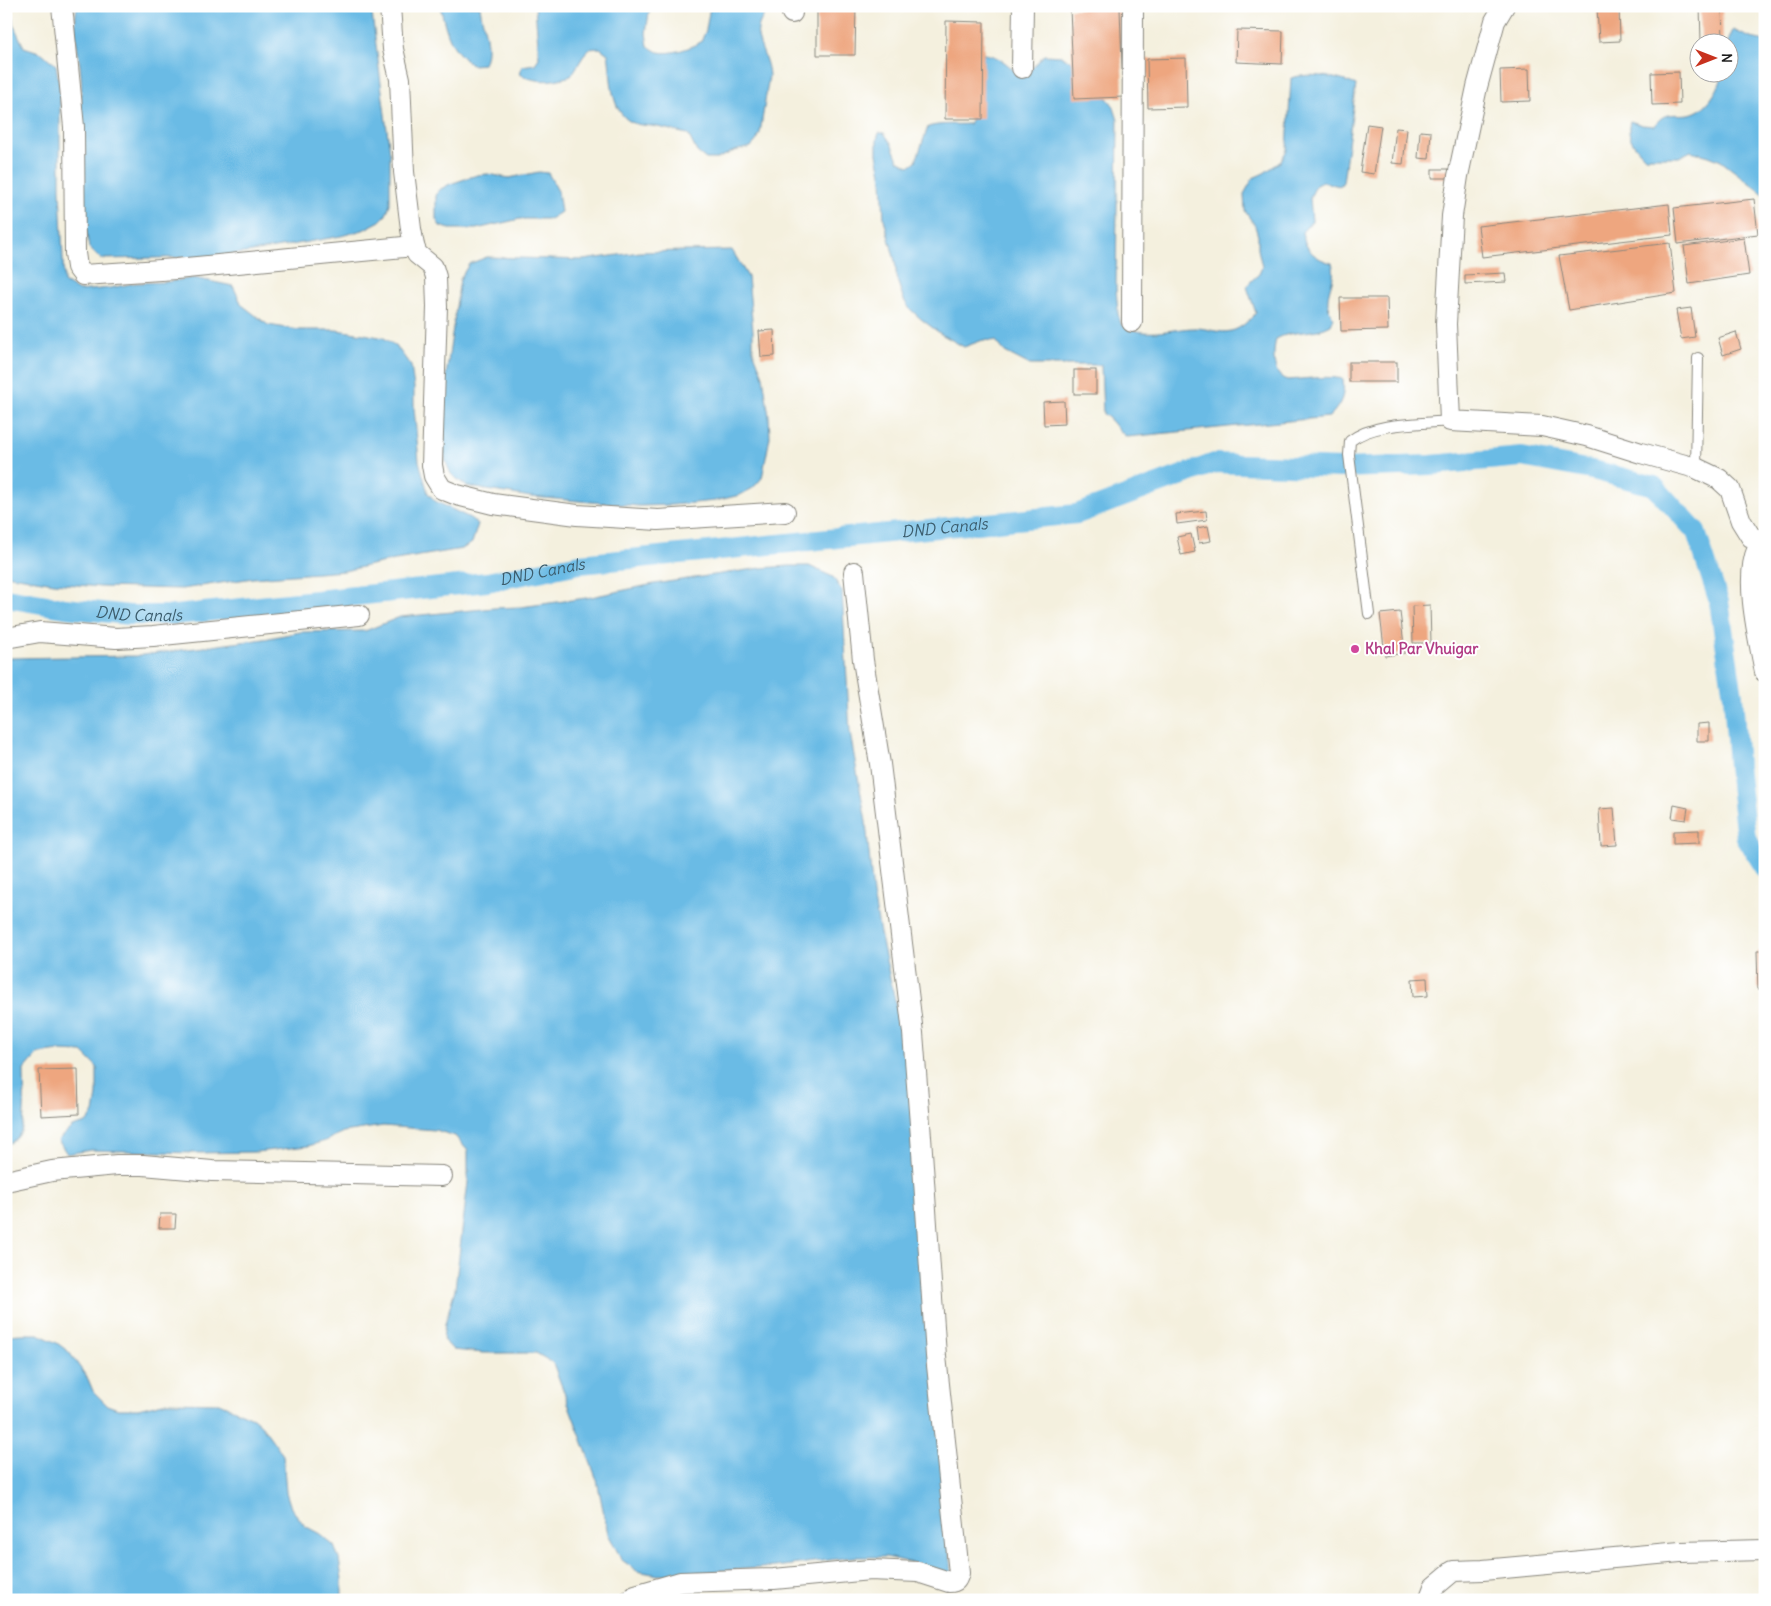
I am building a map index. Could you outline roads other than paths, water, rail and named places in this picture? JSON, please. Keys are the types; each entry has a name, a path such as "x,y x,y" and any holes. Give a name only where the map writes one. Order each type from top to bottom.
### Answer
{"street":[{"path":"62,6 74,127 75,253 77,267 83,275 176,269 414,246"},
{"path":"390,6 393,49 400,79 404,172 414,246 417,254 434,267 436,277 437,307 432,465 434,476 442,489 457,496 493,504 577,515 658,520 785,512"},
{"path":"1022,68 1023,6"},
{"path":"1132,322 1133,6"},
{"path":"1504,6 1496,21 1476,87 1452,216 1446,324 1450,421 1542,426 1586,436 1696,468 1719,480 1730,489 1741,521 1752,537 1765,541 1758,548 1752,574 1753,594 1765,672"},
{"path":"630,1600 635,1595 680,1582 774,1579 870,1570 918,1572 954,1582 957,1580 959,1572 936,1356 922,1137 913,1033 880,764 863,660 854,572"},
{"path":"6,638 40,632 116,638 153,636 359,614"},
{"path":"6,1182 52,1171 117,1165 143,1165 212,1171 442,1176"},
{"path":"1429,1600 1434,1586 1454,1570 1483,1570 1680,1552 1765,1550"}],"lane":[{"path":"1696,468 1698,358"},
{"path":"1369,614 1349,455 1350,441 1358,435 1385,427 1450,421"}],"water":[{"path":"6,6 12,6 13,24 24,47 42,53 56,65 60,90 60,189 64,282 79,291 135,283 166,282 194,278 233,286 242,305 268,325 299,330 336,330 384,338 397,347 411,366 419,461 428,493 435,501 470,518 478,524 472,543 462,549 389,561 344,571 253,578 182,589 101,587 54,583 6,575"},
{"path":"77,6 371,6 390,153 390,204 386,215 380,221 363,230 341,236 252,252 211,257 101,259 89,248 83,197 81,79 75,25"},
{"path":"440,6 480,6 487,43 484,64 472,65 458,52 447,32"},
{"path":"535,6 650,6 646,33 648,46 657,52 669,53 692,47 701,42 706,30 710,6 768,6 758,29 769,76 760,133 757,140 751,147 734,151 717,159 706,159 697,152 688,134 631,122 624,117 615,101 608,54 600,48 588,49 571,76 545,81 520,74 522,66 535,64 539,58"},
{"path":"1738,32 1765,41 1765,195 1721,161 1691,151 1679,157 1645,157 1634,145 1630,137 1630,121 1654,126 1666,116 1696,112 1707,104 1720,82 1738,82"},
{"path":"977,53 997,58 1023,78 1044,55 1061,56 1074,63 1096,93 1107,98 1113,105 1118,120 1116,288 1118,314 1121,324 1130,329 1148,332 1186,328 1222,332 1231,331 1248,321 1256,313 1247,287 1259,274 1262,267 1258,249 1258,236 1255,226 1245,211 1244,194 1253,178 1280,162 1287,150 1291,78 1307,75 1324,76 1356,85 1343,182 1340,186 1322,182 1316,185 1310,198 1312,221 1302,232 1308,249 1321,259 1332,263 1333,276 1328,304 1334,318 1331,325 1324,328 1289,334 1276,339 1274,350 1274,363 1282,378 1288,380 1343,379 1341,400 1329,417 1127,437 1103,414 1101,365 1030,365 1005,352 996,341 983,340 964,347 941,334 909,308 897,280 895,261 884,219 877,139 879,133 884,133 891,143 898,160 909,166 916,161 928,127 969,124 975,113"},
{"path":"539,172 548,173 558,191 561,212 550,219 520,219 476,229 450,229 440,226 436,219 436,196 439,190 450,184 477,175 488,174 509,178"},
{"path":"732,250 748,277 753,350 763,376 769,416 770,437 762,478 753,488 740,495 715,501 639,506 531,497 487,490 466,486 451,474 445,460 442,441 445,383 460,279 469,264 487,257 583,260 640,252"},
{"path":"809,566 833,577 842,591 850,733 866,822 873,894 909,1063 952,1575 886,1557 853,1557 775,1567 658,1575 637,1571 622,1560 608,1534 597,1480 553,1363 536,1353 483,1353 453,1350 443,1339 445,1324 455,1289 468,1182 468,1151 455,1136 435,1130 383,1126 343,1132 325,1141 308,1146 256,1152 194,1153 91,1150 67,1154 58,1140 72,1127 86,1123 94,1113 97,1095 97,1067 82,1052 59,1051 38,1054 24,1070 23,1126 17,1138 6,1145 6,658 136,656 264,639 300,632 365,631 400,617 521,607 586,598 654,584 761,568"},
{"path":"38,1334 57,1343 69,1352 88,1379 93,1391 107,1405 118,1409 138,1409 167,1402 219,1403 253,1418 262,1426 283,1455 286,1492 291,1508 305,1526 320,1534 334,1546 339,1559 342,1579 342,1600 6,1600 6,1335"}],"waterway":[{"name":"DND Canals","path":"6,598 65,608 129,615 175,615 487,582 580,564 1077,514 1215,463 1341,468 1431,465 1522,457 1597,471 1654,486 1696,532 1719,602 1733,696 1746,838 1765,868"}],"place":[{"name":"Khal Par Vhuigar","path":"1355,649"}]}
